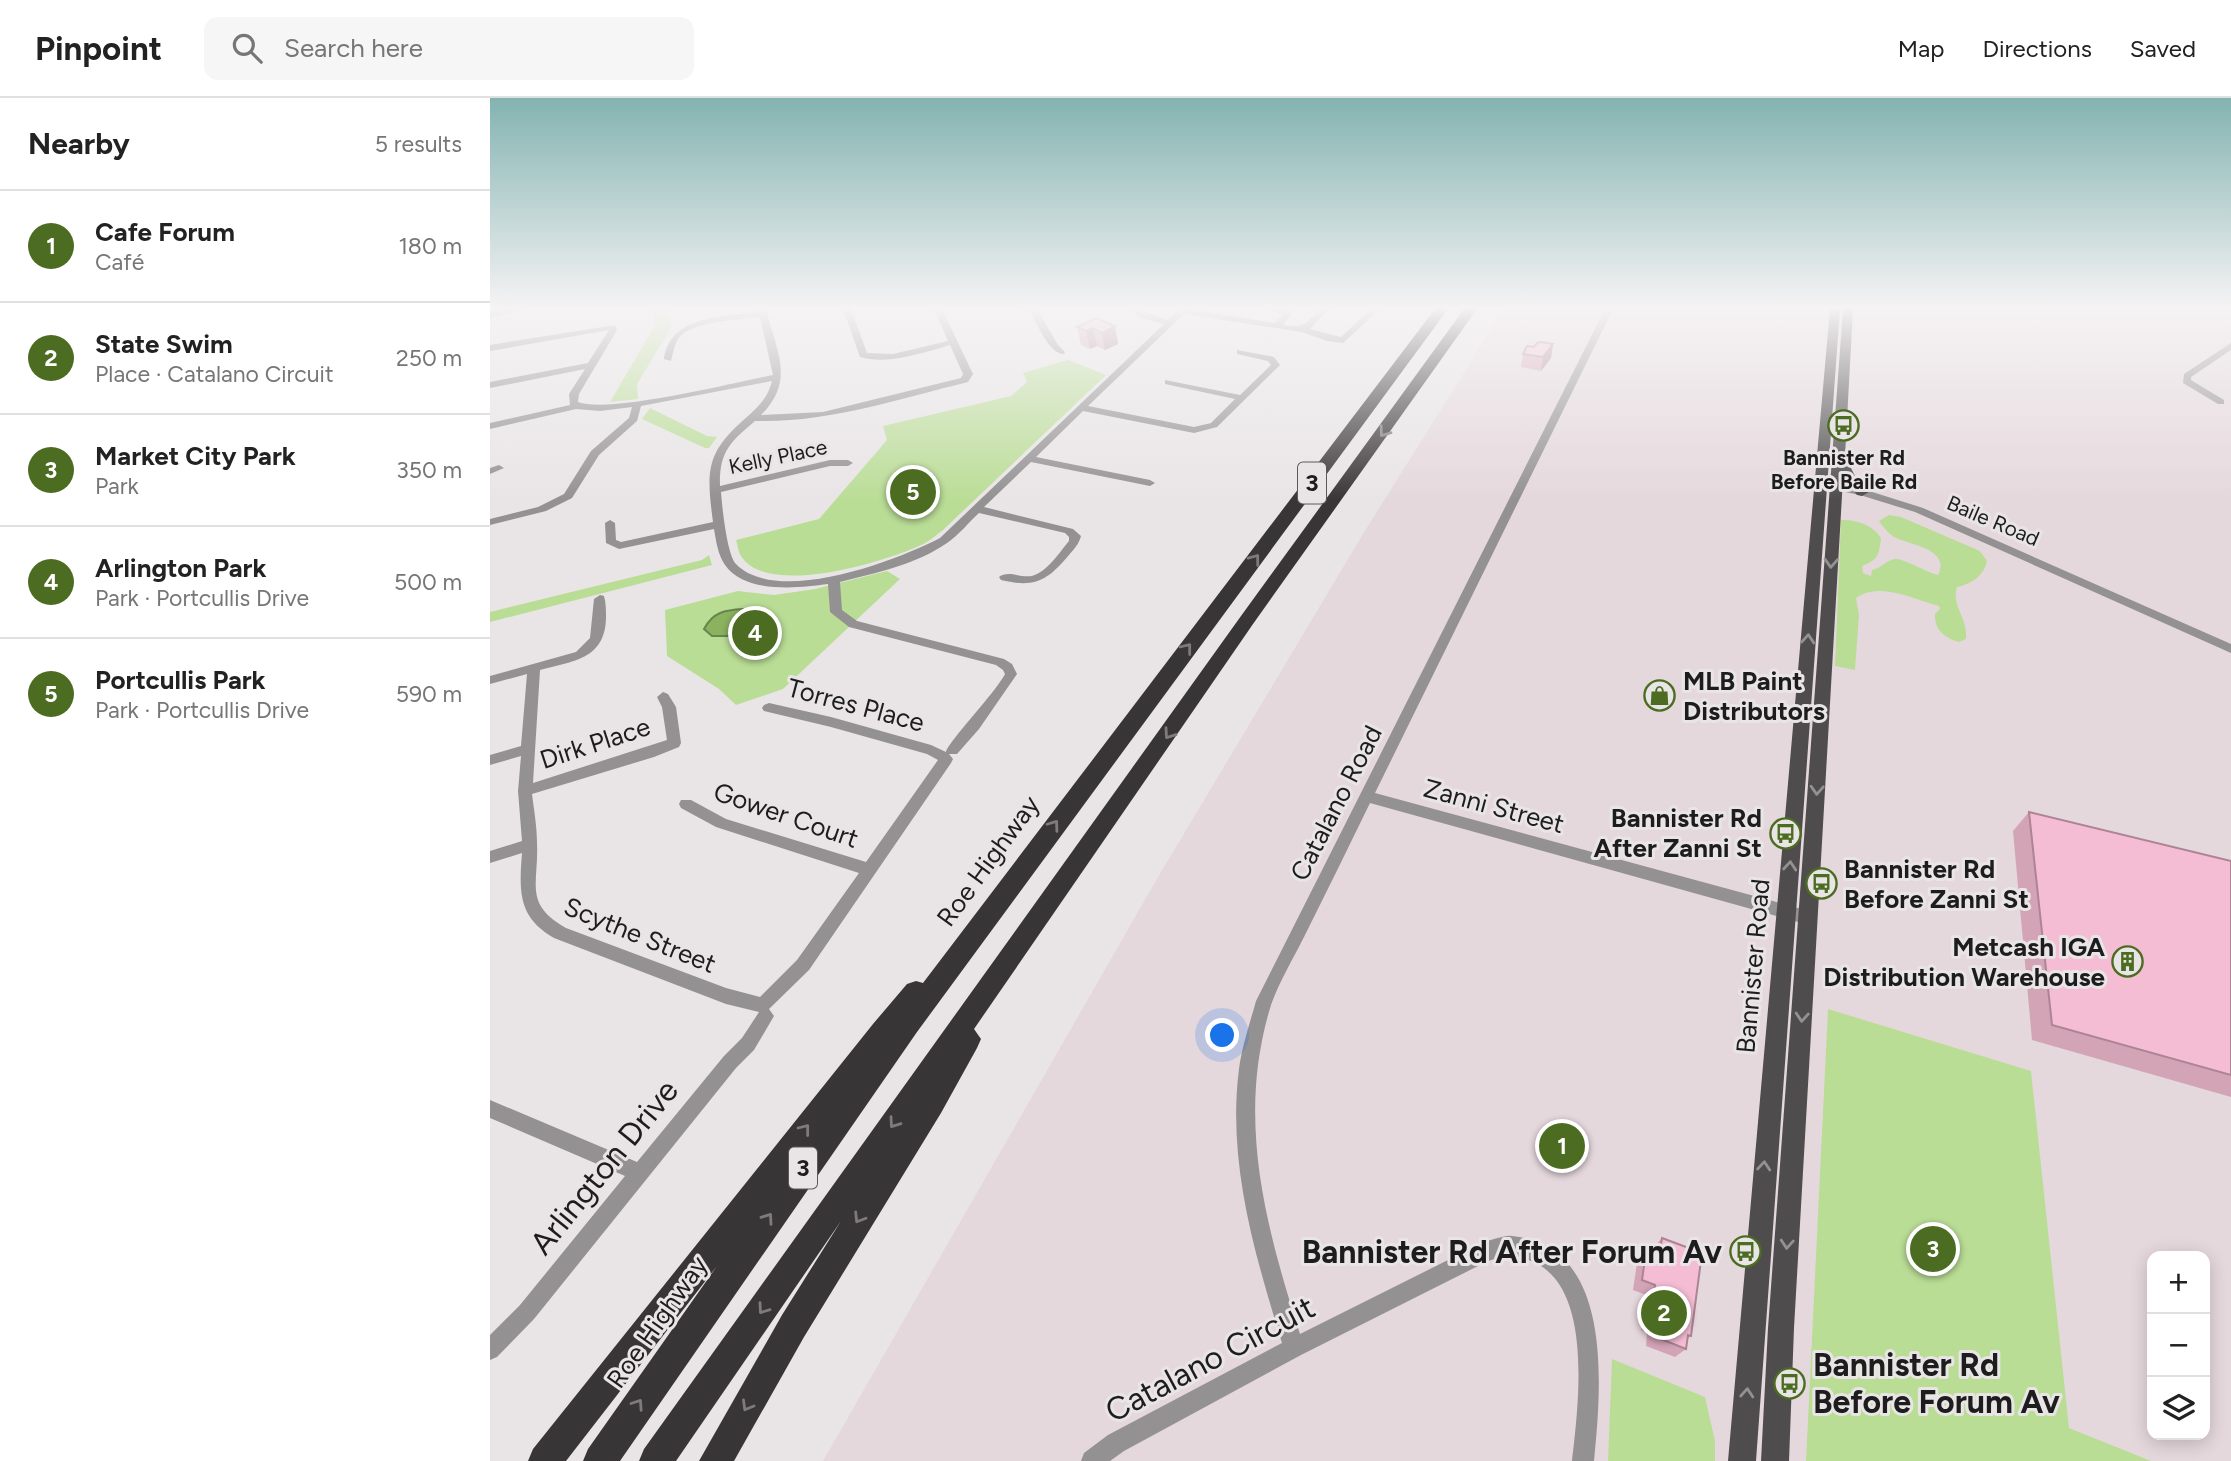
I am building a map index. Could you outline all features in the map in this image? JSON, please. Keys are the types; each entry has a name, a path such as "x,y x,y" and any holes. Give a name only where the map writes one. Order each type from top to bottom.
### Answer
{"highway":[{"name":"Roe Highway","path":"600,1461 782,1197 1014,880 1393,373"},
{"name":"3","path":"656,1461 1247,620 1426,373"},
{"path":"545,1461 882,1032 1014,880"},
{"path":"716,1461 793,1326 931,1104 1032,928"}],"main road":[{"name":"Bannister Road","path":"1775,1461 1781,1328 1809,918 1832,373"},
{"name":"Bannister Road","path":"1742,1461 1786,912 1827,489 1837,454 1843,373"},
{"path":"1837,454 1852,482 1862,492"}],"street":[{"path":"490,385 553,373"},
{"path":"576,406 573,402 574,394 587,373"},
{"path":"776,373 770,398 735,432 718,455 715,467 724,553 730,565 742,574 776,584 806,584 834,579 927,551 944,540 1119,373"},
{"path":"751,418 781,419 823,415 958,384 965,380 967,373"},
{"path":"1082,408 1194,430 1214,425 1268,373"},
{"name":"Catalano Road","path":"1294,1348 1256,1220 1244,1124 1247,1071 1264,1001 1578,373"},
{"path":"2193,373 2186,381 2221,402"},
{"path":"490,426 576,406 600,408 637,404 777,377"},
{"path":"1168,382 1242,398"},
{"path":"490,522 542,509 568,496 595,453 634,419 637,404"},
{"path":"1029,459 1150,483"},
{"name":"Kelly Place","path":"717,490 830,463 848,463"},
{"name":"Baile Road","path":"1827,489 1862,492 1919,510 2005,551"},
{"name":"Baile Road","path":"1827,489 1919,516 2231,649"},
{"path":"977,509 1069,531 1075,536 1074,542 1042,577 1023,582 1005,577"},
{"path":"610,523 610,541 619,546 721,524"},
{"name":"Arlington Drive","path":"490,1350 527,1312 730,1062 755,1035 763,1010 787,995 803,965 935,778 947,754 974,726 1011,674 1008,667 1000,662 853,624 836,612 834,579"},
{"path":"490,680 580,655 591,648 598,640 600,599"},
{"name":"Scythe Street","path":"534,667 525,791 530,845 527,886 534,913 546,925 560,933 726,996 748,1011 763,1010"},
{"name":"Dirk Place","path":"525,791 649,754 674,743 669,707 663,697"},
{"name":"Torres Place","path":"769,708 947,754"},
{"path":"490,760 528,749"},
{"name":"Zanni Street","path":"1368,797 1809,918"},
{"name":"Gower Court","path":"687,804 721,823 870,870"},
{"path":"490,857 530,845"},
{"path":"490,1108 639,1173"},
{"name":"Catalano Circuit","path":"1092,1461 1116,1443 1294,1348 1486,1251 1511,1246 1532,1251 1550,1261 1564,1275 1581,1307 1587,1330 1590,1368 1583,1461"},
{"name":"Arlington Drive","path":"490,1361 514,1336 527,1312"}],"shaded area":[{"path":"627,373 644,373 637,384 638,399 610,402"},
{"path":"1023,373 1100,373 1106,375 943,530 927,542 855,567 800,575 775,574 755,568 740,554 736,540 819,519 887,440 883,426 1011,396 1027,382"},
{"path":"1464,373 2231,373 2231,1461 823,1461 1158,877 1363,534"},
{"path":"650,408 707,436 717,437 709,448 705,448 642,419"},
{"path":"1889,515 1901,517 1980,551 1987,561 1976,578 1957,587 1956,600 1965,624 1966,639 1959,642 1941,632 1935,620 1939,606 1886,591 1865,593 1856,598 1859,615 1855,670 1835,666 1841,520 1864,524 1881,538 1877,556 1862,566 1863,573 1871,576 1872,570 1897,559 1938,575 1939,559 1934,554 1894,537 1884,528 1879,521"},
{"path":"709,555 712,565 490,622 490,612 702,560"},
{"path":"887,571 900,579 783,689 736,705 719,689 667,656 665,610 738,591 774,595 815,589"},
{"path":"743,609 751,616 749,622 729,636 712,636 704,629 711,619 720,613"},
{"path":"1828,1009 2031,1071 2069,1428 2151,1461 1806,1461"},
{"path":"1612,1359 1705,1397 1715,1441 1715,1461 1608,1461"}],"building":[{"name":"Metcash IGA Distribution Warehouse","path":"2029,812 2231,861 2231,1075 2052,1025"},
{"path":"1662,1238 1702,1253 1691,1336 1688,1335 1686,1349 1656,1337 1657,1324 1650,1321 1655,1285 1642,1280 1646,1252 1659,1256"}],"place":[{"name":"Bannister Rd Before Baile Rd","path":"1844,426"},
{"name":"Portcullis Park","path":"913,492"},
{"name":"Arlington Park","path":"755,633"},
{"name":"MLB Paint Distributors","path":"1660,696"},
{"name":"Bannister Rd After Zanni St","path":"1785,833"},
{"name":"Bannister Rd Before Zanni St","path":"1821,884"},
{"name":"Metcash IGA Distribution Warehouse","path":"2128,962"},
{"name":"Cafe Forum","path":"1562,1146"},
{"name":"Market City Park","path":"1933,1249"},
{"name":"Bannister Rd After Forum Av","path":"1745,1252"},
{"name":"State Swim","path":"1664,1313"},
{"name":"Bannister Rd Before Forum Av","path":"1790,1383"}]}
